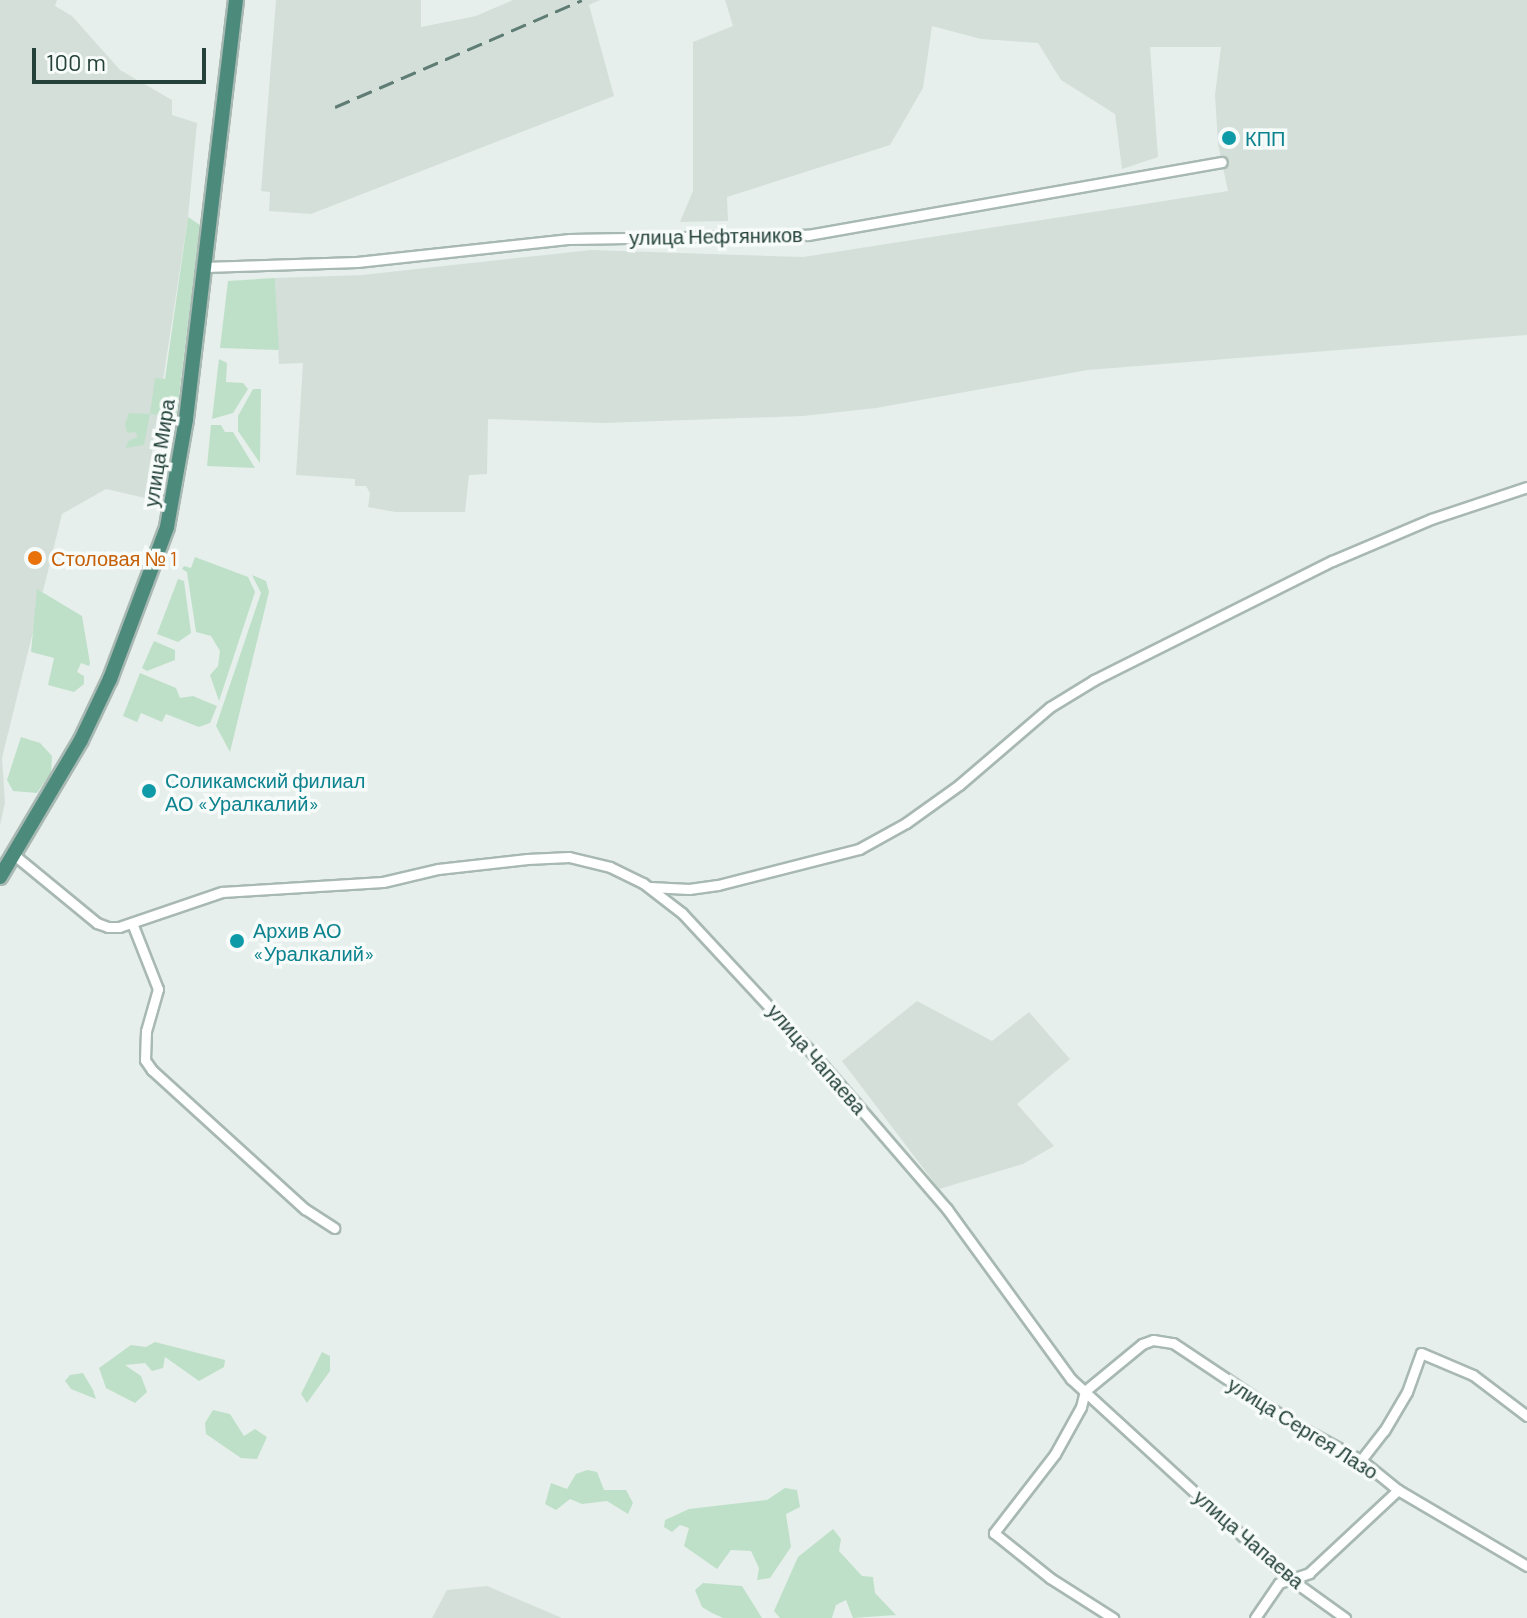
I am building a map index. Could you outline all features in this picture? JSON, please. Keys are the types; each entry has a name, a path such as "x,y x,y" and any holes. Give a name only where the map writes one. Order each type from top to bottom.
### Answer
{"highway":[{"name":"улица Мира","path":"0,877 81,740 110,679 163,543 186,419 236,0"}],"street":[{"name":"улица Нефтяников","path":"205,267 357,262 570,239 808,235 1222,162"},
{"path":"650,887 689,889 718,885 859,849 906,823 959,785 1050,707 1094,680 1332,561 1431,519 1527,487"},
{"name":"улица Чапаева","path":"13,854 97,923 108,927 132,923 222,892 383,882 438,869 527,859 569,857 610,867 650,887 682,913 815,1056 947,1209 1071,1379 1292,1579 1345,1618"},
{"path":"132,923 158,989 146,1031 145,1060 162,1082 305,1209 334,1228"},
{"name":"улица Сергея Лазо","path":"1085,1391 1142,1344 1164,1340 1293,1423 1361,1460 1398,1490 1527,1566"},
{"path":"1361,1460 1384,1431 1407,1392 1421,1353 1473,1375 1527,1416"},
{"path":"1085,1391 1081,1407 1055,1454 994,1533 1050,1578 1113,1618"},
{"path":"1255,1618 1279,1583 1309,1573 1398,1490"}],"shaded area":[{"path":"0,0 57,0 55,6 72,16 120,70 172,100 172,115 197,123 188,217 145,498 106,489 62,514 2,758 5,803 0,825"},
{"path":"276,0 421,0 421,27 476,16 513,0 600,0 589,5 614,96 311,214 269,211 270,192 261,191"},
{"path":"725,0 1527,0 1527,335 1088,370 876,408 803,416 603,423 488,419 487,474 469,475 465,512 395,512 368,507 370,493 366,486 355,486 355,479 296,475 303,363 279,364 275,278 362,275 591,250 803,257 1228,191 1218,144 1215,95 1221,47 1150,47 1158,157 1122,169 1115,114 1061,80 1038,43 981,39 932,26 923,88 890,145 727,197 728,221 680,222 693,191 693,42 733,26"},
{"path":"917,1001 992,1041 1029,1012 1070,1059 1017,1104 1054,1146 1023,1164 939,1189 842,1061"},
{"path":"487,1586 562,1618 432,1618 447,1590"}],"green space":[{"path":"188,217 200,225 177,413 172,416 150,414 155,378 165,379"},
{"path":"275,278 279,350 220,348 228,281"},
{"path":"219,359 227,363 226,382 243,383 248,389 233,413 212,419"},
{"path":"253,389 261,389 260,463 238,431 238,416"},
{"path":"129,413 150,414 144,445 126,448 128,441 138,437 135,432 127,433 125,424"},
{"path":"211,425 221,425 225,432 233,432 255,468 207,466"},
{"path":"195,557 248,577 255,592 219,701 210,675 218,666 220,651 211,636 196,632 187,572 182,569 184,566 191,568"},
{"path":"252,575 266,581 269,592 230,752 216,726 261,593"},
{"path":"178,579 184,581 191,633 178,642 157,634"},
{"path":"37,589 82,616 90,663 89,666 81,663 77,672 84,676 84,684 74,692 48,685 54,658 31,652"},
{"path":"154,641 175,650 175,660 147,671 142,668"},
{"path":"140,673 176,688 180,698 193,696 217,706 210,723 199,727 166,714 162,722 141,713 137,722 123,716"},
{"path":"21,737 40,743 52,756 51,773 37,793 13,791 7,780"},
{"path":"155,1342 225,1360 224,1367 199,1381 165,1357 163,1368 152,1371 145,1363 125,1365 141,1376 147,1392 135,1403 106,1388 99,1368 131,1345 146,1347"},
{"path":"322,1352 330,1356 330,1371 307,1403 301,1394"},
{"path":"83,1373 96,1399 71,1389 65,1381 70,1375"},
{"path":"213,1410 230,1414 244,1436 255,1429 267,1437 257,1459 241,1458 206,1434 205,1423"},
{"path":"587,1470 597,1472 604,1490 626,1490 633,1503 628,1514 607,1501 582,1504 570,1499 556,1510 545,1504 551,1483 567,1489 576,1474"},
{"path":"785,1488 797,1490 800,1507 786,1514 791,1547 770,1578 757,1580 759,1568 751,1551 731,1550 717,1569 684,1546 689,1528 680,1525 672,1532 664,1527 665,1520 689,1509 767,1500"},
{"path":"833,1529 841,1539 839,1551 862,1576 873,1577 875,1593 896,1615 853,1618 846,1600 836,1605 832,1618 780,1618 774,1611 798,1557"},
{"path":"703,1583 742,1586 762,1618 723,1618 712,1613 702,1607 695,1590"}],"railway":[{"path":"335,107 582,0"}],"place":[{"name":"КПП","path":"1229,138"},
{"name":"Столовая № 1","path":"35,558"},
{"name":"Соликамский филиал АО «Уралкалий»","path":"149,791"},
{"name":"Архив АО «Уралкалий»","path":"237,941"}]}
